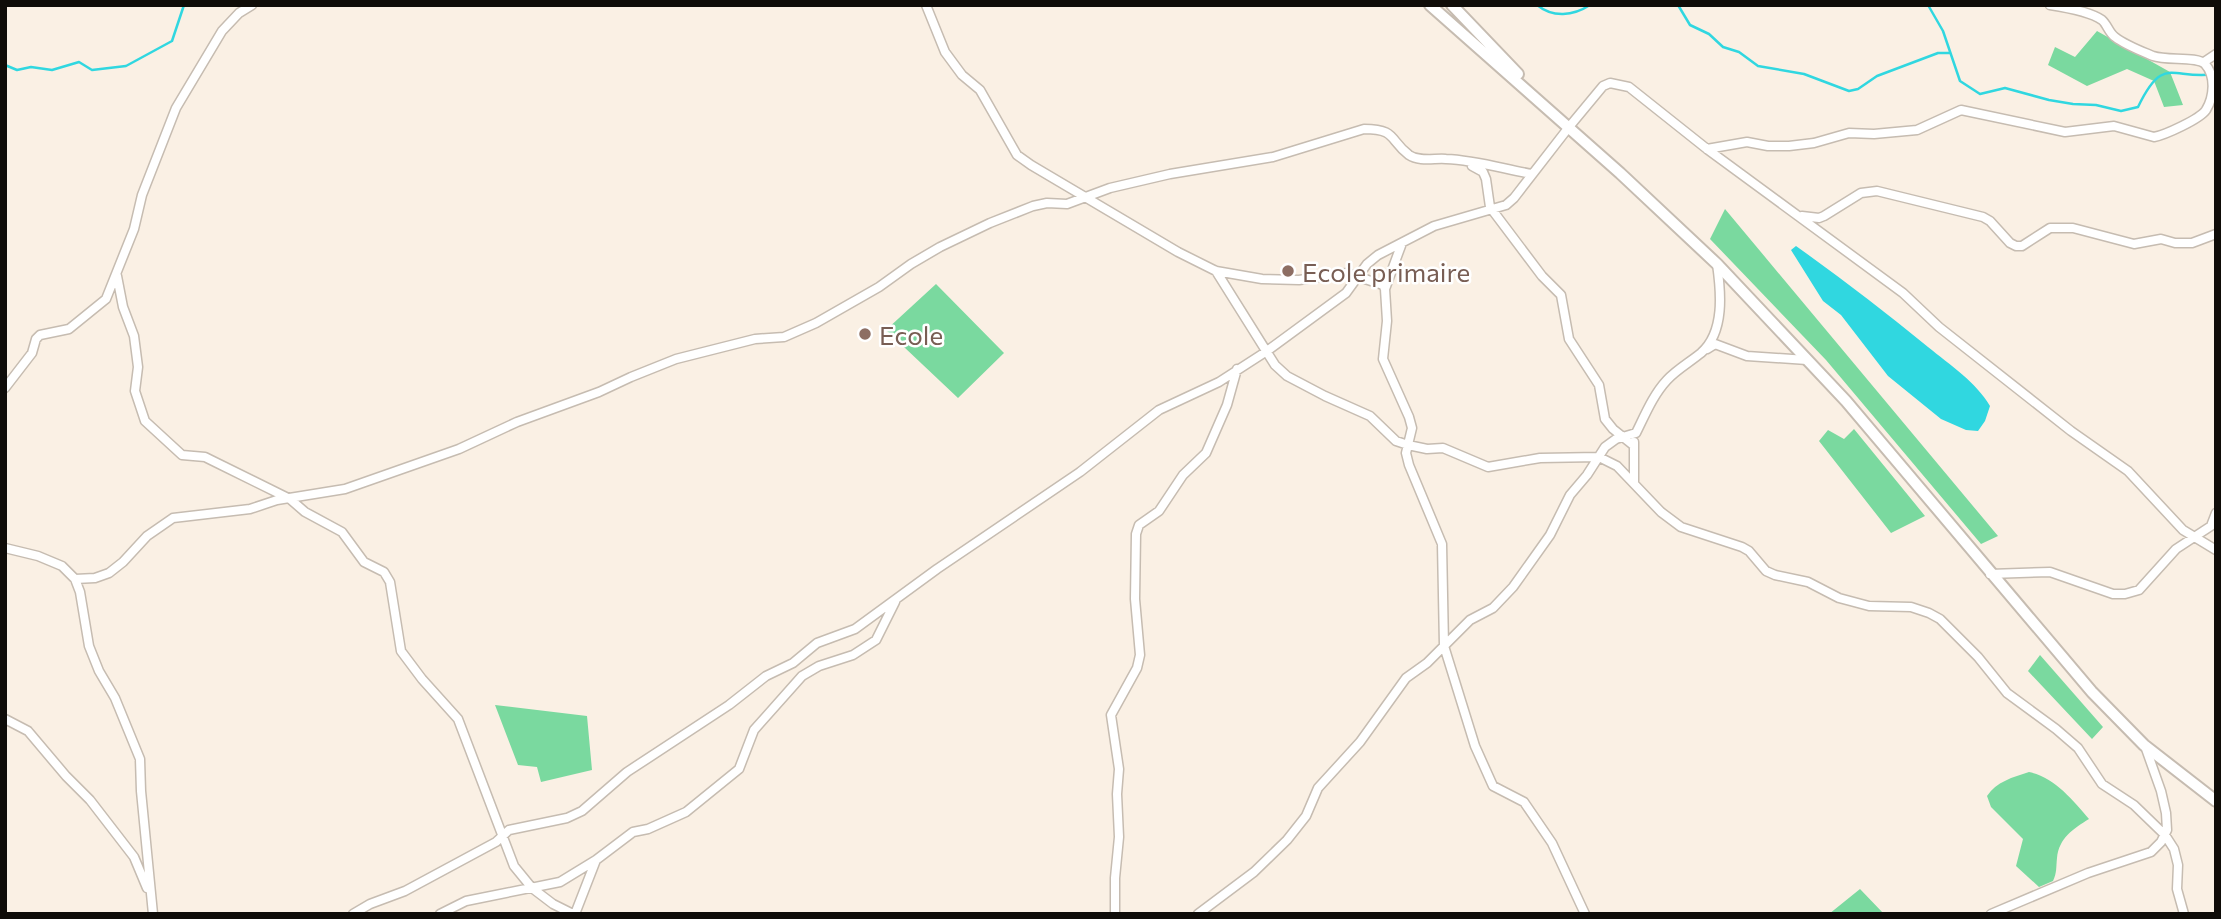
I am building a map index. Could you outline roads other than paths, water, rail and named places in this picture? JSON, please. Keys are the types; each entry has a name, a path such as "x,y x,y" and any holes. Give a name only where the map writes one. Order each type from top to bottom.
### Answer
{"main road":[{"path":"1430,5 1569,127 1717,264 1846,401 2092,692 2144,745 2216,801"},
{"path":"1452,5 1569,127"}],"street":[{"path":"5,388 32,353 40,335 69,329 106,299 117,276 134,229 142,195 176,108 222,31 239,13 252,5"},
{"path":"926,5 945,52 962,75 980,90 1017,155 1216,271 1262,279 1347,273 1380,282 1385,289"},
{"path":"1707,149 1746,142 1789,146 1814,143 1849,132 1874,134 1917,130 1961,110 2065,132 2114,126 2154,137 2199,117 2205,110 2213,86 2212,75 2204,62 2166,60 2154,56 2113,36 2101,20 2050,5"},
{"path":"2204,62 2216,54"},
{"path":"353,914 370,904 405,891 502,837 509,830 568,818 582,811 627,772 729,705 766,676 793,663 817,643 855,629 1080,472 1158,410 1219,382 1267,351 1346,293 1367,264 1434,226 1506,205 1603,86 1610,83 1629,87 1707,149 1903,293 1938,327 2128,471 2193,538 2216,550"},
{"path":"75,579 94,578 109,573 147,536 173,518 250,509 345,489 459,449 528,418 599,392 676,359 755,339 784,338 879,287 940,247 990,222 1040,204 1067,204 1110,188 1170,174 1238,165 1273,157 1364,129 1388,133 1409,155 1419,159 1448,159 1532,174"},
{"path":"1467,162 1483,172 1491,210 1542,276 1561,295 1569,339 1599,385 1605,419 1633,445"},
{"path":"1799,215 1819,218 1861,193 1877,191 1983,217 2016,246 2022,246 2050,229 2073,228 2134,244 2161,239 2175,243 2192,243 2216,234"},
{"path":"1402,243 1385,289 1387,321 1383,359 1412,428 1406,453 1409,465 1435,533 1442,544 1444,646 1487,777 1493,786 1524,803 1552,843 1585,914"},
{"path":"1704,350 1713,336 1719,311 1721,290 1717,264"},
{"path":"1216,271 1275,365 1287,376 1370,416 1396,441 1427,449 1443,448 1488,467 1540,458 1599,457 1616,466 1661,512 1681,527 1742,547 1749,551 1766,571 1808,582 1839,598 1868,606 1911,607 1929,612 1940,619 1978,657 2007,693 2078,748 2102,784 2134,805 2165,835 2174,849 2178,864 2177,889 2184,914"},
{"path":"117,276 123,307 134,336 138,367 135,391 145,421 182,455 205,457 290,499 305,512 342,532 364,562 384,572 390,582 401,651 458,719 514,866 532,888 553,904 574,914 596,860"},
{"path":"1634,482 1633,445 1636,433 1657,392 1668,379 1704,350 1715,344 1747,356 1807,360"},
{"path":"1115,914 1119,769 1111,715 1137,668 1140,655 1135,599 1136,534 1139,525 1159,511 1183,475 1206,453 1227,405 1237,369"},
{"path":"1198,914 1254,872 1287,840 1306,816 1318,788 1360,742 1401,684 1427,663 1470,620 1493,608 1513,587 1550,535 1570,495 1605,447 1616,439 1636,433"},
{"path":"1990,574 2050,572 2113,594 2125,594 2139,590 2176,550 2211,526 2216,513"},
{"path":"5,548 38,556 62,566 75,579 80,592 89,646 141,759 141,791 155,914"},
{"path":"440,914 466,901 560,882 596,860 633,832 648,829 686,811 739,769 754,730 802,676 819,666 853,655 876,640 896,599"},
{"path":"5,719 28,731 90,800 134,857 152,901"},
{"path":"1991,914 2088,873 2151,852 2165,835 2167,821 2161,791 2144,745"}],"water":[{"path":"1796,246 1879,308 1970,382 1990,406 1978,431 1966,430 1941,419 1888,376 1841,315 1823,301 1791,250"}],"waterway":[{"path":"5,65 17,70 31,67 52,70 79,62 92,70 126,66 172,41 184,5"},
{"path":"1537,5 1556,14 1577,11 1590,5"},
{"path":"1678,5 1690,25 1709,34 1723,47 1739,52 1758,66 1804,74 1849,91 1858,89 1877,76 1938,53 1950,53"},
{"path":"1928,5 1943,31 1960,81 1980,94 2005,88 2049,100 2096,105 2121,111 2138,107 2147,90 2163,75 2216,74"}],"place":[{"name":"Ecole primaire","path":"1288,271"},
{"name":"Ecole","path":"865,334"}]}
